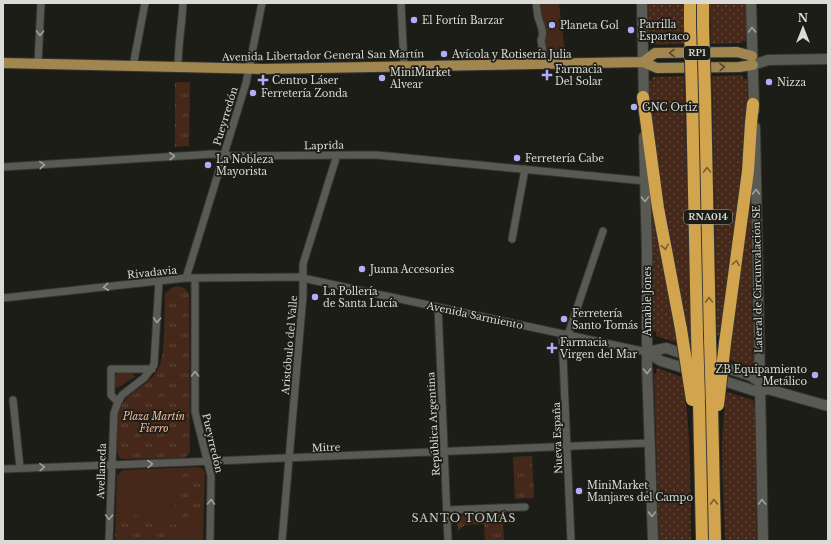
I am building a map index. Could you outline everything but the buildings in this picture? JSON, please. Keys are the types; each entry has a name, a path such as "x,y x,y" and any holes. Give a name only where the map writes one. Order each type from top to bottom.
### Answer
{"highway":[{"name":"RNA014","path":"690,3 697,334 695,401 702,537"},
{"name":"RNA014","path":"703,3 710,339 715,407 715,541"},
{"path":"643,97 656,196 695,401"},
{"path":"715,407 748,172 753,104"}],"main road":[{"name":"Avenida Libertador General San Martín","path":"643,62 655,53 737,52 753,61"},
{"name":"Avenida Libertador General San Martín","path":"3,63 249,69 643,62 657,68 739,67 753,61"}],"street":[{"path":"38,64 41,3"},
{"path":"133,66 145,3"},
{"path":"178,67 178,46 183,3"},
{"name":"Pueyrredón","path":"186,278 246,83 262,3"},
{"path":"401,3 404,66"},
{"path":"536,3 538,19 541,22 542,28 543,37 541,40 544,64"},
{"name":"Amable Jones","path":"642,3 649,443 653,541"},
{"name":"Lateral de Circunvalación SE","path":"751,3 753,104 756,151 759,386 763,541"},
{"name":"Avenida Libertador General San Martín","path":"753,61 828,59"},
{"name":"Laprida","path":"3,167 213,154 237,156 377,155 645,181"},
{"name":"Aristóbulo del Valle","path":"282,541 303,264 336,155"},
{"path":"512,239 525,170"},
{"path":"565,334 602,231"},
{"name":"Rivadavia","path":"3,298 186,278 303,278"},
{"name":"Pueyrredón","path":"195,278 195,412 211,476 210,541"},
{"name":"Avenida Sarmiento","path":"303,278 648,352 661,361 755,391 759,386 828,406"},
{"path":"118,402 111,394 111,369 152,368 155,363 159,281"},
{"name":"República Argentina","path":"438,307 448,541"},
{"name":"Nueva España","path":"565,334 567,447 571,541"},
{"name":"Avellaneda","path":"109,541 113,417 118,402 125,392 140,382 152,368"},
{"path":"13,400 20,468"},
{"name":"Mitre","path":"3,468 649,443"},
{"path":"447,510 525,507"}],"green space":[{"name":"Planeta Gol","path":"540,3 559,3 565,52 547,53"},
{"path":"648,3 683,3 684,44 651,45 651,42 649,42"},
{"path":"710,3 746,3 746,41 742,41 742,43 711,44"},
{"path":"743,75 743,79 747,79 748,121 721,337 717,335 712,76"},
{"path":"684,76 692,373 651,129 649,81 652,81 652,77"},
{"path":"175,82 190,82 189,146 175,147"},
{"path":"751,154 755,364 752,363 751,367 729,360"},
{"path":"647,161 677,343 656,336 656,332 653,331"},
{"name":"Plaza Martín Fierro","path":"178,286 184,288 189,293 190,452 183,458 123,459 120,458 117,452 120,409 123,403 133,392 151,379 159,367 164,342 165,294 171,288"},
{"path":"657,368 682,377 689,438 691,541 659,541 654,374 656,374"},
{"path":"120,372 132,372 135,377 117,388 114,385 114,379"},
{"path":"727,392 753,400 755,406 757,541 725,541 722,447 724,410"},
{"path":"532,456 534,498 515,499 513,457"},
{"path":"199,467 205,472 203,541 115,541 117,475 123,470"},
{"path":"174,472 176,485 175,526 118,511 120,475 124,473"},
{"path":"498,512 506,520 506,523 503,524 504,541 485,541 484,524 465,525 458,531 457,518 462,514"},
{"path":"179,519 201,520 200,541 179,541"}],"place":[{"name":"El Fortín Barzar","path":"414,20"},
{"name":"Planeta Gol","path":"552,25"},
{"name":"Parrilla Espartaco","path":"631,30"},
{"name":"Avícola y Rotisería Julia","path":"444,54"},
{"name":"Farmacia Del Solar","path":"547,75"},
{"name":"MiniMarket Alvear","path":"382,78"},
{"name":"Centro Láser","path":"263,80"},
{"name":"Nizza","path":"769,82"},
{"name":"Ferretería Zonda","path":"253,93"},
{"name":"GNC Ortiz","path":"634,107"},
{"name":"Ferretería Cabe","path":"517,158"},
{"name":"La Nobleza Mayorista","path":"208,165"},
{"name":"Juana Accesories","path":"362,269"},
{"name":"La Pollería de Santa Lucía","path":"315,297"},
{"name":"Ferretería Santo Tomás","path":"564,319"},
{"name":"Farmacia Virgen del Mar","path":"552,348"},
{"name":"ZB Equipamiento Metálico","path":"815,375"},
{"name":"MiniMarket Manjares del Campo","path":"579,491"}],"district":[{"name":"SANTO TOMÁS","path":"464,518"}]}
